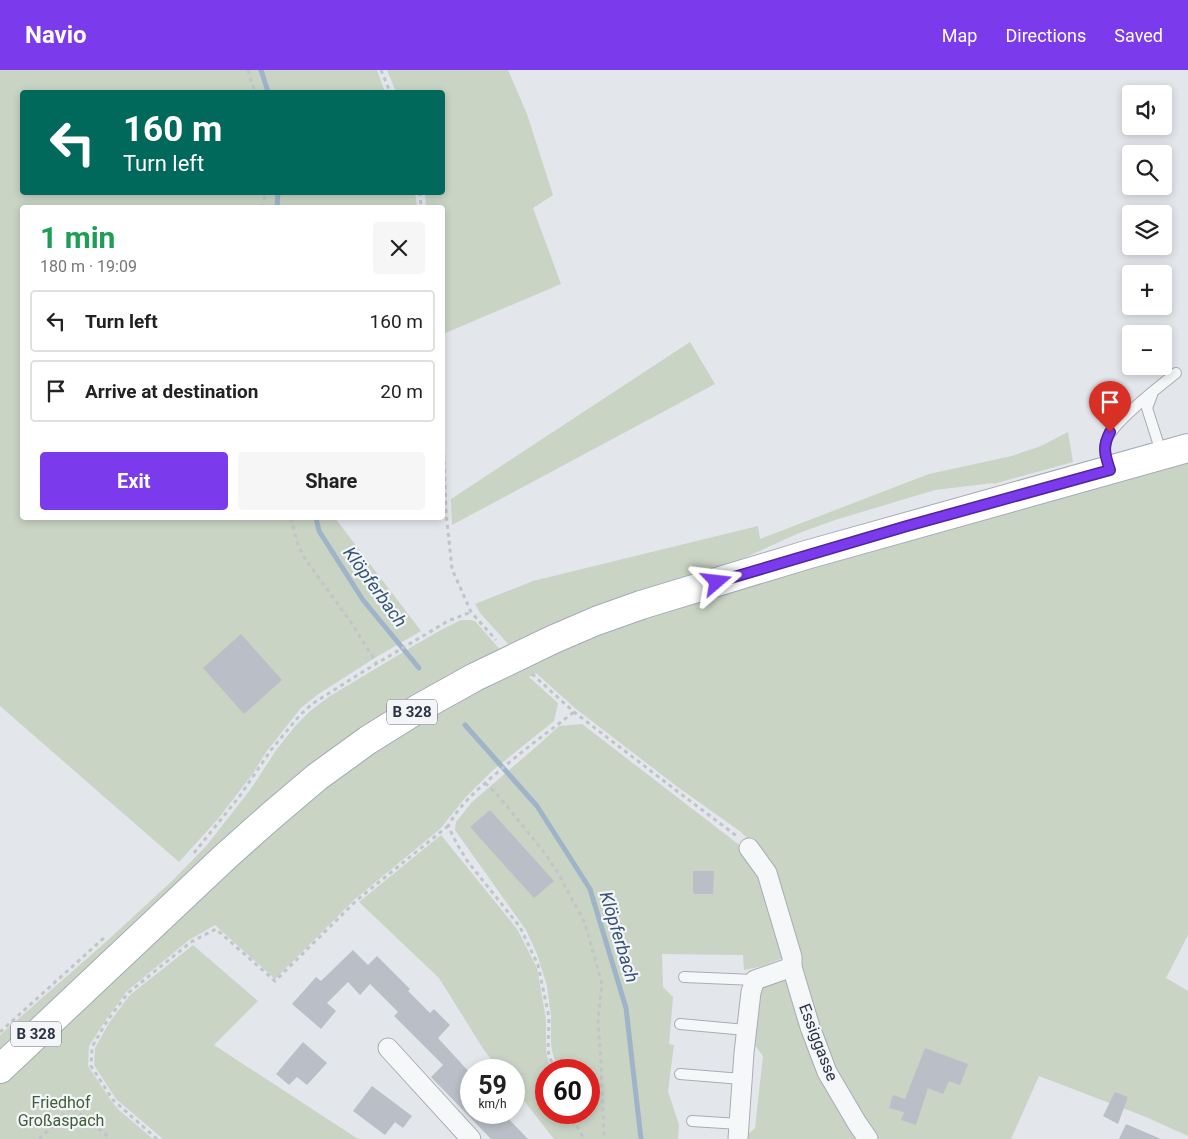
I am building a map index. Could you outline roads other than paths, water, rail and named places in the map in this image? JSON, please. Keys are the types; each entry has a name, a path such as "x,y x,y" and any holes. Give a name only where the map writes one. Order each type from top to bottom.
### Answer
{"main road":[{"name":"B 328","path":"0,1069 226,856 317,778 368,740 421,707 475,677 554,639 641,605 806,555 1188,448"}],"street":[{"name":"Essiggasse","path":"749,848 767,873 810,1027 828,1072 856,1122 868,1139"},
{"path":"739,1132 746,1030 751,992 755,980 792,967"},
{"path":"388,1048 471,1139"}],"lane":[{"path":"1110,470 1105,450 1106,440 1110,432 1130,412 1176,373"},
{"path":"1154,391 1147,408 1162,456"},
{"path":"684,977 755,980"},
{"path":"680,1024 746,1030"},
{"path":"680,1074 742,1079"},
{"path":"692,1121 739,1132"}],"waterway":[{"name":"Klöpferbach","path":"261,70 267,90"},
{"name":"Klöpferbach","path":"277,205 278,195"},
{"name":"Klöpferbach","path":"316,520 319,531 363,600 419,668"},
{"name":"Klöpferbach","path":"465,725 537,806 590,889 626,1008 641,1139"}],"park label":[{"name":"Friedhof Großaspach","path":"61,1111"}]}
